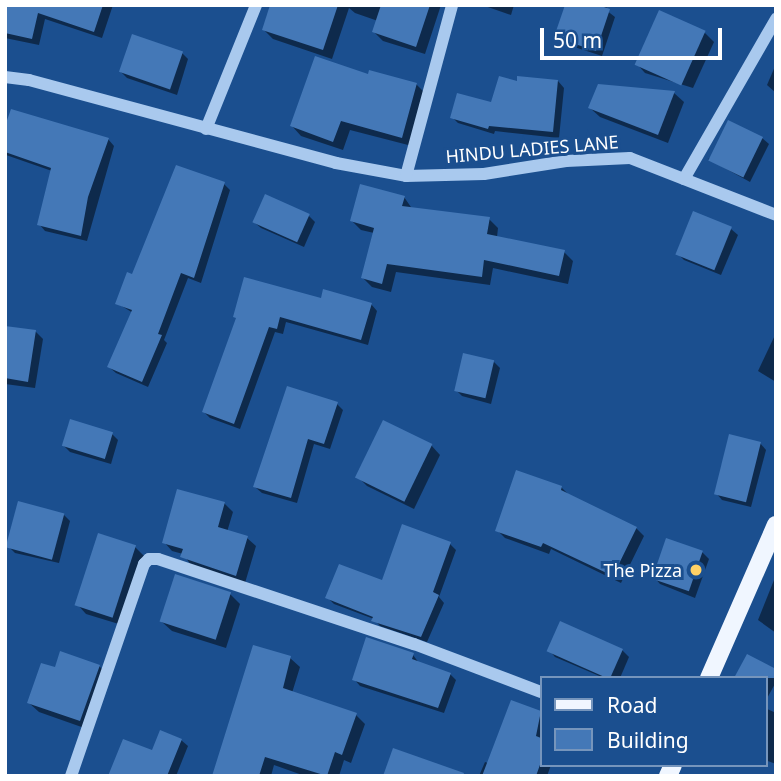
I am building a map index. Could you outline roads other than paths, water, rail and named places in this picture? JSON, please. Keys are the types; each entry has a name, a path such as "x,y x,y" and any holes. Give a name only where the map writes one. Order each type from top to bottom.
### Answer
{"main road":[{"path":"710,676 776,525"}],"street":[{"path":"206,129 256,5"},
{"path":"407,176 452,5"},
{"path":"684,179 776,19"},
{"name":"HINDU LADIES LANE","path":"5,77 29,80 336,163 407,176 484,174 566,161 630,158 776,215"},
{"path":"71,776 144,564 149,559 158,559 414,644 540,692"}],"place":[{"name":"The Pizza","path":"696,570"}]}
